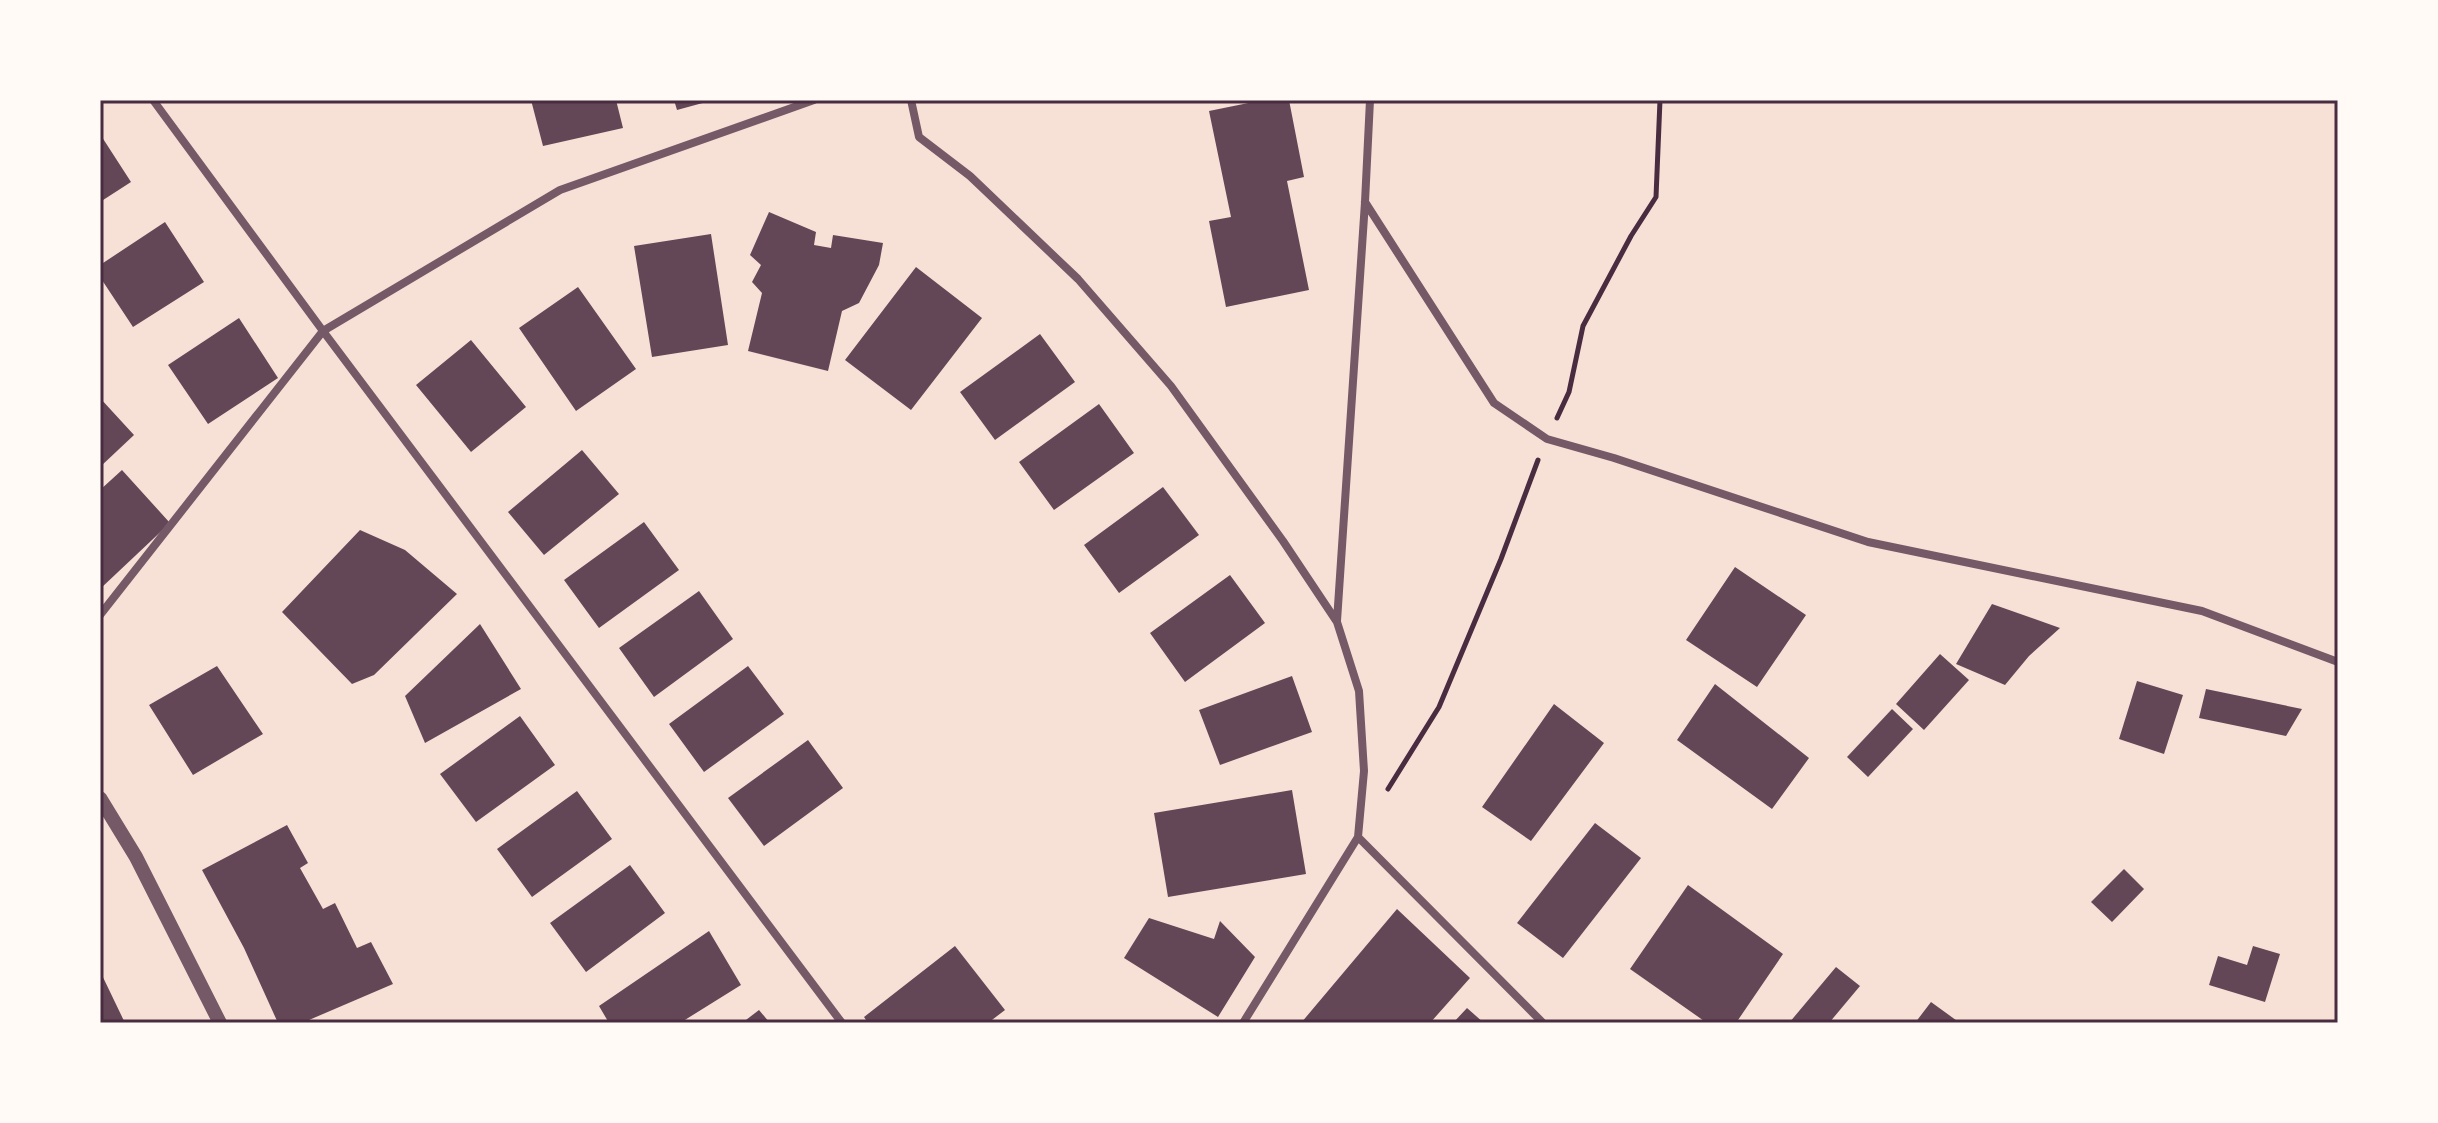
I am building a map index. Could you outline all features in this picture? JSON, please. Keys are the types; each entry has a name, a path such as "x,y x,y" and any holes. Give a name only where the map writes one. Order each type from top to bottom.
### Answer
{"street":[{"path":"153,100 842,1023"},
{"path":"100,615 323,331 560,190 814,100"},
{"path":"911,100 919,137 970,176 1078,279 1171,386 1283,541 1337,622 1359,691 1364,771 1358,837 1243,1023"},
{"path":"1337,622 1370,100"},
{"path":"1365,202 1494,403 1547,439 1868,542 2202,611 2338,662"},
{"path":"100,798 136,857 220,1023"},
{"path":"1358,837 1543,1023"}],"path":[{"path":"1358,837 1439,707 1547,439 1569,392 1583,326 1631,236 1656,197 1660,100"}],"building":[{"path":"531,100 616,100 623,128 543,146"},
{"path":"674,100 710,100 710,101 677,110"},
{"path":"1263,100 1289,100 1304,177 1287,181 1309,290 1226,307 1209,221 1231,217 1209,111"},
{"path":"100,134 131,182 100,202"},
{"path":"769,212 816,232 814,245 831,248 833,235 883,243 879,265 859,303 842,311 828,371 748,351 762,293 752,282 761,265 750,255"},
{"path":"165,222 204,282 133,327 100,277 100,265"},
{"path":"711,234 728,345 652,357 634,246"},
{"path":"916,267 982,318 911,410 845,360"},
{"path":"578,287 636,369 576,411 519,328"},
{"path":"239,318 278,378 208,424 168,365"},
{"path":"1040,334 1075,382 995,440 960,392"},
{"path":"471,340 526,407 471,452 416,385"},
{"path":"100,398 134,435 100,467"},
{"path":"1099,404 1134,453 1054,510 1019,462"},
{"path":"582,450 619,494 544,555 508,512"},
{"path":"122,470 170,523 100,589 100,490"},
{"path":"1163,487 1199,535 1119,593 1084,545"},
{"path":"644,522 679,570 599,628 564,580"},
{"path":"360,530 405,550 457,594 374,675 352,684 282,612"},
{"path":"1735,567 1806,615 1757,687 1686,640"},
{"path":"1230,575 1265,623 1185,682 1150,633"},
{"path":"699,591 733,639 654,697 619,648"},
{"path":"1992,604 2060,628 2029,656 2005,685 1956,664"},
{"path":"480,624 521,689 425,743 405,696"},
{"path":"1940,654 1969,680 1924,730 1896,704"},
{"path":"217,666 263,734 193,775 149,705"},
{"path":"748,666 784,714 704,772 669,724"},
{"path":"1292,676 1312,732 1220,765 1199,710"},
{"path":"2137,681 2183,695 2164,754 2119,739"},
{"path":"1715,684 1809,758 1772,809 1677,740"},
{"path":"2206,689 2302,709 2286,736 2199,718"},
{"path":"1554,704 1604,743 1531,841 1482,807"},
{"path":"1892,709 1913,729 1868,777 1847,757"},
{"path":"520,716 555,765 476,822 440,774"},
{"path":"808,740 843,788 764,846 728,798"},
{"path":"1292,790 1306,874 1168,897 1154,813"},
{"path":"577,791 612,839 532,897 497,849"},
{"path":"1595,823 1641,858 1563,958 1517,923"},
{"path":"287,825 308,863 300,868 323,909 335,903 357,948 371,942 393,984 302,1023 278,1023 244,948 202,870"},
{"path":"630,865 665,913 586,972 550,923"},
{"path":"2124,869 2144,889 2112,922 2091,902"},
{"path":"1688,885 1783,954 1736,1023 1707,1023 1630,969"},
{"path":"1397,909 1470,978 1430,1023 1301,1023"},
{"path":"1149,918 1214,939 1220,921 1255,957 1218,1017 1124,958"},
{"path":"709,931 741,985 680,1023 609,1023 599,1006"},
{"path":"955,946 1005,1010 988,1023 868,1023 864,1017"},
{"path":"2253,946 2280,954 2265,1002 2209,985 2218,956 2247,965"},
{"path":"1836,967 1860,986 1829,1023 1789,1023"},
{"path":"100,971 125,1023 100,1023"},
{"path":"1931,1002 1960,1023 1915,1023"},
{"path":"1467,1008 1484,1023 1453,1023"},
{"path":"759,1010 770,1023 742,1023"}]}
